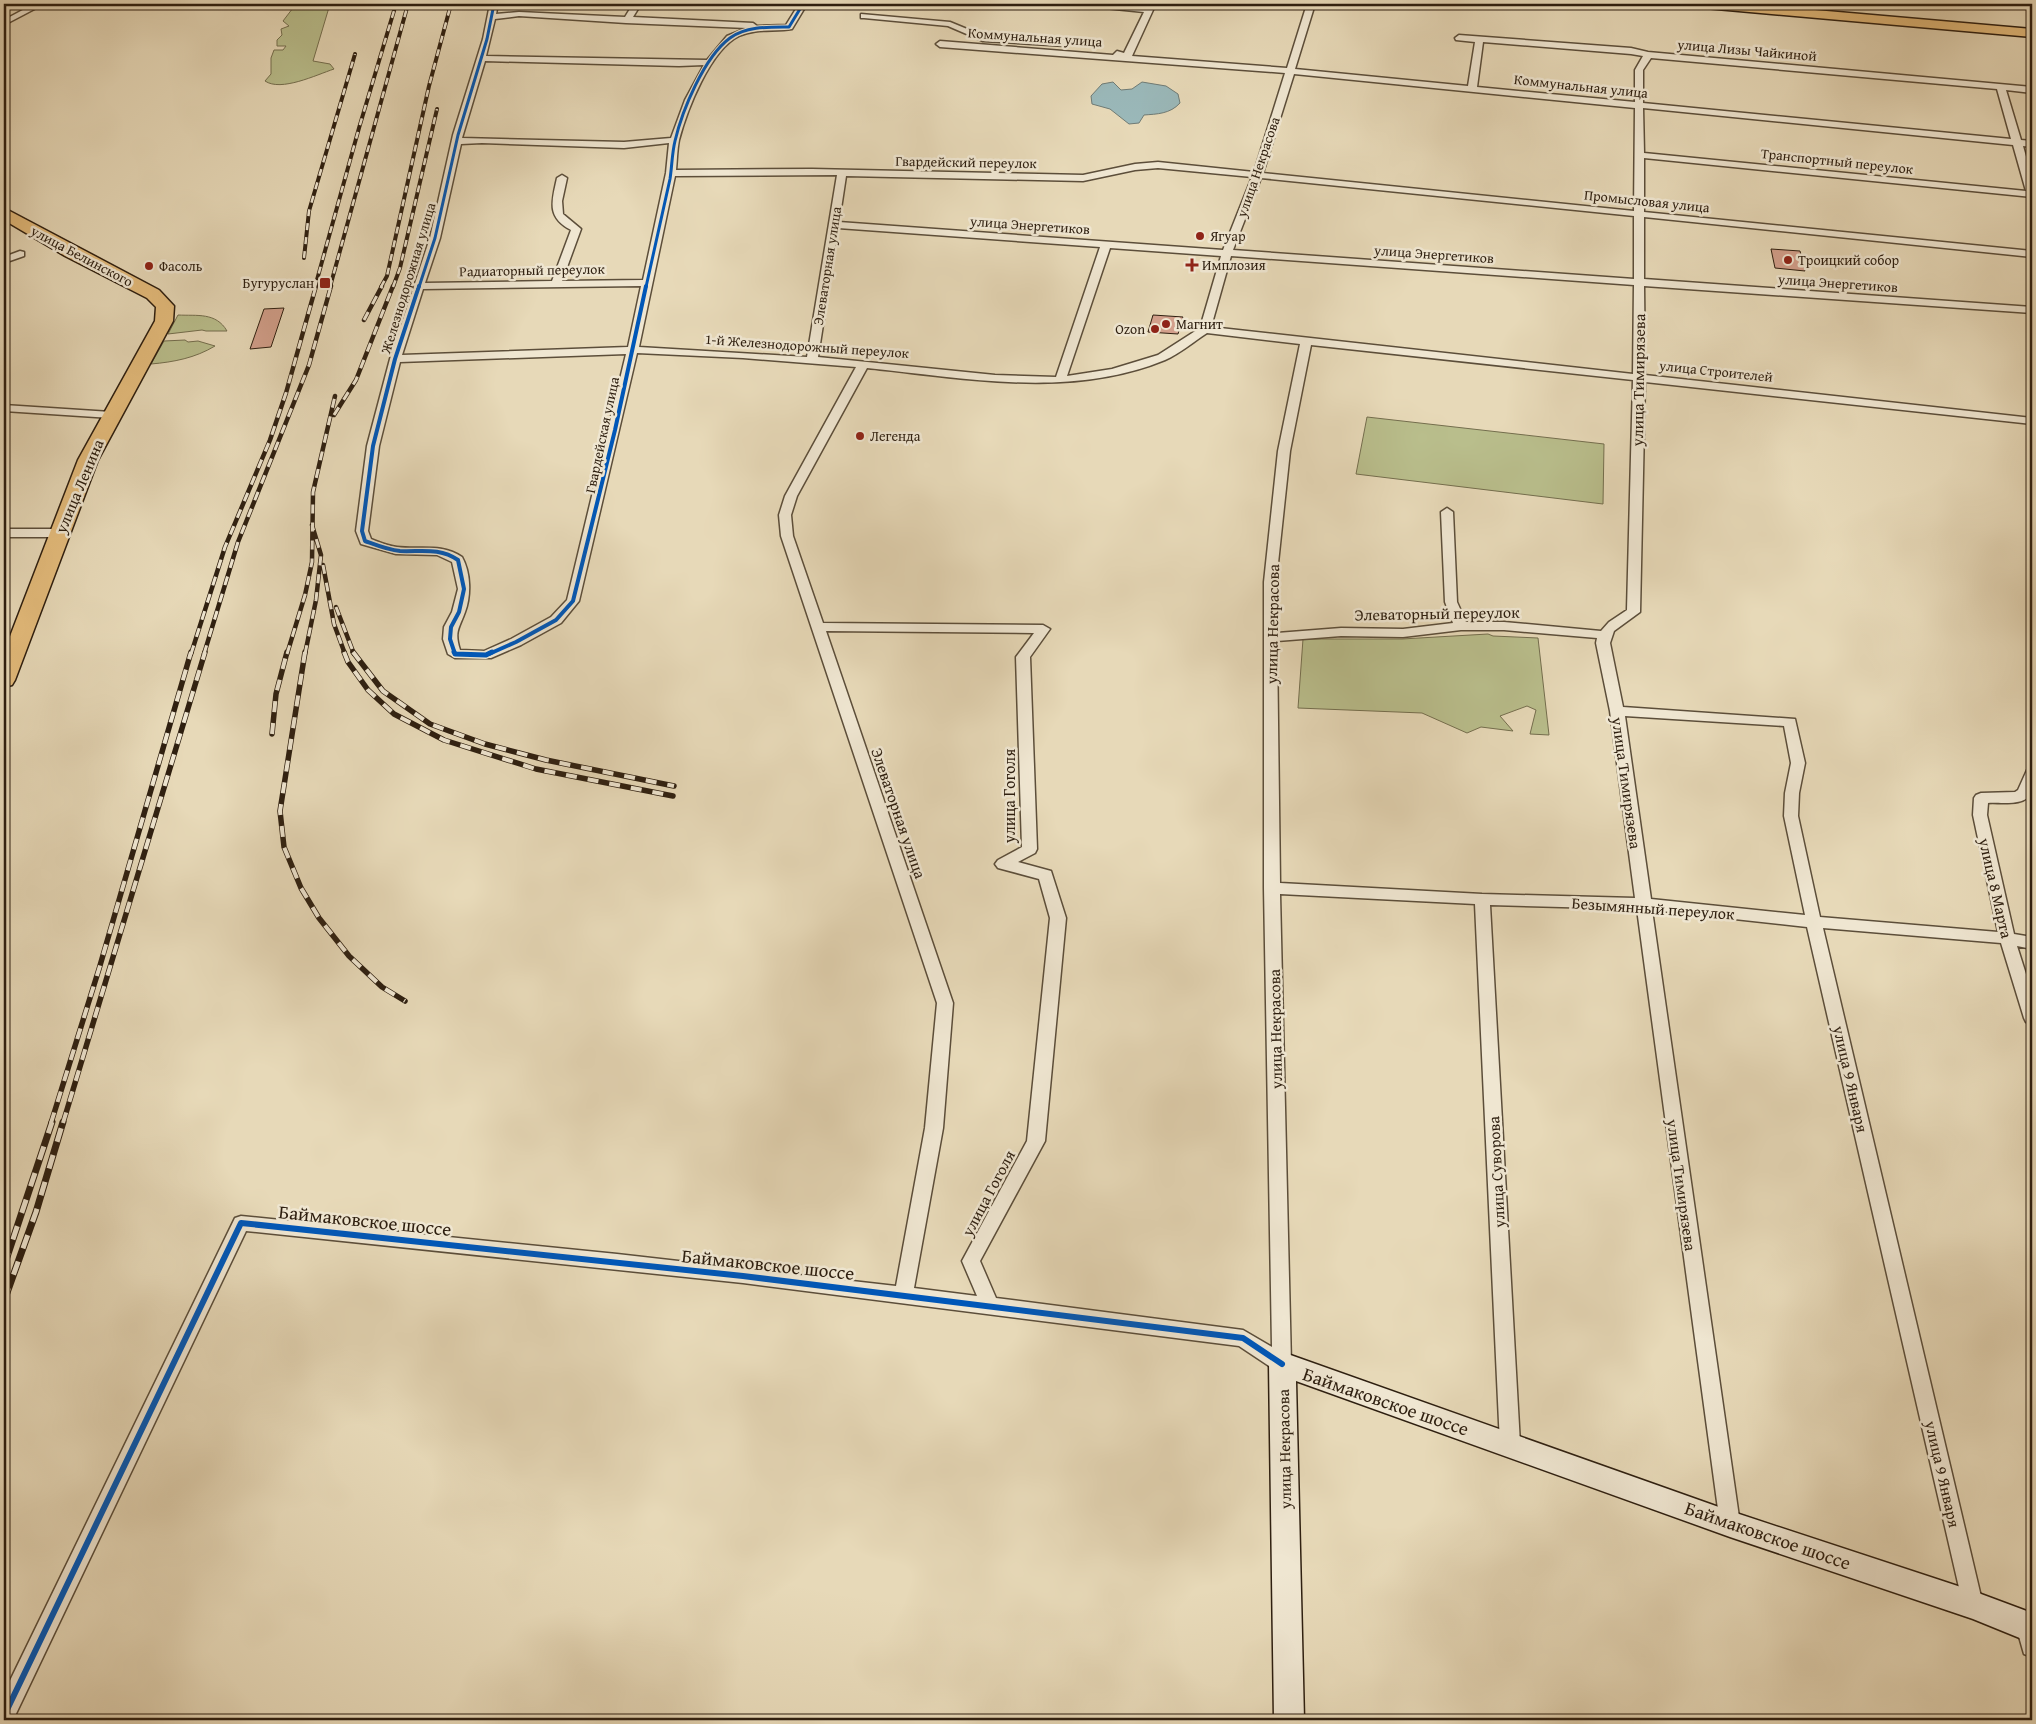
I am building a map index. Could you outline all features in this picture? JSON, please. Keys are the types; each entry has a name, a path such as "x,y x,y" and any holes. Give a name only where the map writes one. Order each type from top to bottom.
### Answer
{"main road":[{"path":"1705,4 2032,33"},
{"name":"улица Белинского","path":"4,213 71,252 153,294 160,300"},
{"name":"улица Ленина","path":"4,680 88,460 164,320 165,306 160,300"},
{"name":"Баймаковское шоссе","path":"1282,1364 1730,1524 1973,1605 2031,1634"},
{"name":"улица Некрасова","path":"1282,1364 1289,1720"}],"street":[{"path":"4,23 40,4"},
{"name":"Железнодорожная улица","path":"362,531 373,446 395,359 435,238 457,141 481,58 494,4"},
{"path":"626,21 637,4"},
{"path":"491,17 519,14 626,21 789,27 803,4"},
{"path":"1085,4 1149,10 1127,57"},
{"name":"улица Некрасова","path":"1205,330 1227,253 1258,174 1311,4"},
{"name":"Коммунальная улица","path":"864,16 950,24 983,38 1030,39 1079,45"},
{"path":"707,24 726,41 740,34 767,27"},
{"name":"улица Лизы Чайкиной","path":"1459,38 1631,51 1648,55 2032,90"},
{"path":"1472,89 1479,40"},
{"name":"Гвардейская улица","path":"362,531 365,540 380,547 400,551 431,549 450,553 458,560 464,589 459,612 451,627 450,639 455,654 486,655 556,620 573,602 594,521 633,350 671,173 674,140 703,72 726,41"},
{"name":"Коммунальная улица","path":"940,44 1290,71 2032,144"},
{"name":"Коммунальная улица","path":"1089,46 1127,57"},
{"name":"улица Тимирязева","path":"1648,55 1639,70 1639,378 1633,612 1609,628 1604,635 1603,643 1617,711 1730,1524"},
{"path":"481,58 680,63 710,62"},
{"path":"2001,88 2032,194"},
{"path":"457,141 482,140 624,145 674,140"},
{"name":"Транспортный переулок","path":"1639,155 2032,194"},
{"name":"Гвардейский переулок","path":"671,173 842,173 1083,178 1134,167 1158,165 1258,174"},
{"name":"Элеваторная улица","path":"812,360 842,173"},
{"name":"Промысловая улица","path":"1258,174 2032,254"},
{"path":"556,284 576,229 563,223 557,215 557,201 562,178"},
{"name":"улица Энергетиков","path":"834,225 2032,310"},
{"path":"1060,380 1106,244"},
{"path":"4,260 20,254"},
{"name":"Радиаторный переулок","path":"418,286 647,282"},
{"name":"1-й Железнодорожный переулок","path":"395,359 633,350 812,360 994,378 1060,380 1114,372 1162,357 1205,330"},
{"name":"улица Строителей","path":"1205,330 2032,421"},
{"name":"улица Некрасова","path":"1282,1364 1272,888 1270,582 1284,451 1306,341"},
{"name":"Элеваторная улица","path":"863,364 804,470 791,496 786,516 787,536 945,1003 934,1128 904,1295"},
{"path":"4,408 111,415"},
{"path":"1447,512 1451,602 1460,626"},
{"path":"4,532 59,533"},
{"name":"Элеваторный переулок","path":"1270,638 1341,632 1403,633 1460,626 1504,626 1604,635"},
{"name":"улица Гоголя","path":"817,627 1043,629 1023,657 1030,849 1003,864 1046,875 1058,918 1036,1142 971,1262 990,1305"},
{"name":"улица 9 Января","path":"1617,711 1790,722 1798,763 1792,793 1791,816 1795,841 1973,1605"},
{"name":"улица 8 Марта","path":"2032,773 2024,793 2018,797 1981,798 1980,815 2007,938 2032,1018"},
{"name":"Безымянный переулок","path":"1272,888 1482,899 1643,904 1815,922 2007,938 2032,942"},
{"name":"улица Суворова","path":"1482,899 1510,1444"},
{"name":"Баймаковское шоссе","path":"4,1716 241,1222 904,1295 1243,1338 1282,1364"}],"green space":[{"path":"296,4 330,4 313,61 330,64 334,69 289,84 272,84 265,81 271,74 271,58 274,50 283,50 286,46 277,46 277,40 282,35 281,29 289,26 283,21"},
{"path":"178,315 199,315 212,318 223,325 227,331 202,330 168,334"},
{"path":"185,340 188,342 198,341 215,346 200,354 184,359 151,364 164,341"},
{"path":"1367,417 1604,444 1603,504 1356,474"},
{"path":"1488,634 1493,636 1538,638 1549,735 1530,734 1536,710 1527,706 1500,716 1513,731 1481,727 1467,733 1422,713 1298,708 1303,639 1402,639"}],"water":[{"path":"1113,82 1121,90 1132,89 1142,82 1166,86 1178,94 1180,103 1168,111 1144,115 1139,123 1129,124 1110,109 1092,104 1091,96 1102,84"}],"building":[{"name":"Троицкий собор","path":"1771,249 1800,251 1805,271 1775,268"},
{"name":"Бугуруслан","path":"284,308 271,347 250,349 264,309"},
{"name":"Магнит","path":"1153,315 1183,317 1178,334 1148,332"}],"railway":[{"path":"315,287 396,4"},
{"path":"330,287 408,4"},
{"path":"381,287 387,276 429,86 451,4"},
{"path":"304,258 309,211 355,54"},
{"path":"393,287 400,268 437,109"},
{"path":"191,654 225,547 270,440 286,393 316,286"},
{"path":"204,654 238,542 309,365 331,286"},
{"path":"364,320 382,286"},
{"path":"334,415 356,380 393,286"},
{"path":"313,527 313,492 335,396"},
{"path":"287,654 305,595 312,562 313,527"},
{"path":"305,654 316,600 321,555 313,527"},
{"path":"323,565 334,624 345,654"},
{"path":"336,607 353,653"},
{"path":"51,1123 99,969 191,652"},
{"path":"63,1123 205,652"},
{"path":"272,734 276,694 287,652"},
{"path":"305,652 280,811 284,847 301,888 319,918 349,956 382,987 405,1001"},
{"path":"344,652 348,662 368,690 394,714 444,740 536,769 673,796"},
{"path":"353,653 383,691 430,724 485,744 546,760 674,786"},
{"path":"4,1266 52,1122"},
{"path":"4,1301 36,1212 63,1122"}],"cycle path":[{"path":"494,4 487,39 458,135 435,238 395,359 373,446 362,531 365,541 387,548 400,551 430,550 444,552 458,560 464,589 459,612 451,627 450,639 455,654 486,655 516,642 556,620 573,601 615,430 671,173 674,143 683,114 713,56 730,38 736,34 751,30 789,27 803,4"},
{"path":"4,1716 241,1223 743,1276 1243,1338 1282,1364"}],"place":[{"name":"Ягуар","path":"1200,236"},
{"name":"Троицкий собор","path":"1788,260"},
{"name":"Имплозия","path":"1192,265"},
{"name":"Фасоль","path":"149,266"},
{"name":"Бугуруслан","path":"325,283"},
{"name":"Магнит","path":"1166,324"},
{"name":"Ozon","path":"1155,329"},
{"name":"Легенда","path":"860,436"}]}
